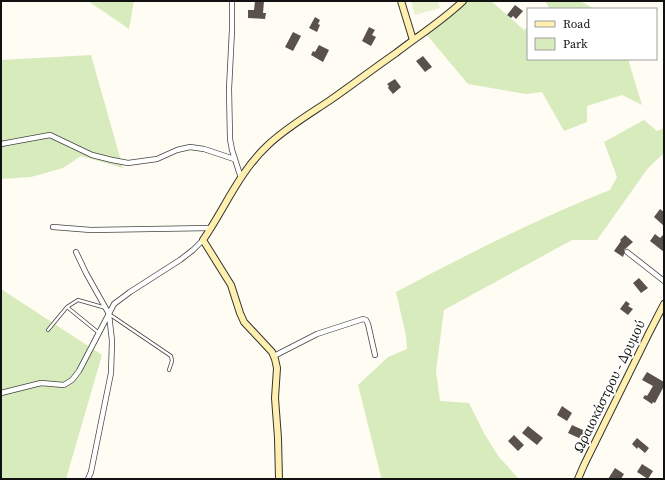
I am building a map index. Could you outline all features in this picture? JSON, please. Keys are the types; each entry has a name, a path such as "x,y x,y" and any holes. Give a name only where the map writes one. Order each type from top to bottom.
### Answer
{"street":[{"path":"232,1 229,119 230,139 234,159 241,178"},
{"path":"401,1 413,40"},
{"path":"1,393 34,384 49,383 64,385 72,380 79,371 114,304 119,299 194,250 203,240 224,209 233,190 241,178 256,158 281,133 340,94 442,19 463,1"},
{"path":"1,144 50,135 92,155 128,163 158,159 177,150 190,147 204,149 234,159"},
{"path":"53,227 91,230 211,228"},
{"path":"203,240 231,285 244,322 274,356 277,368 275,398 279,479"},
{"path":"76,252 109,314 112,341 111,373 91,472 88,479"},
{"path":"626,252 664,281"},
{"name":"Ωραιοκάστρου - Δρυμού","path":"578,479 648,333 664,304"},
{"path":"274,356 317,334 363,319 366,320 368,324 375,355"}],"lane":[{"path":"48,330 67,307 78,300 106,308"},
{"path":"67,307 99,333"},
{"path":"109,314 170,356 172,361 169,370"}],"green space":[{"path":"88,1 134,1 129,29"},
{"path":"411,1 438,1 440,8 415,15"},
{"path":"465,1 491,1 524,30 527,28 527,60 628,60 642,105 622,95 587,106 587,122 564,131 542,92 526,94 468,84 426,34"},
{"path":"545,1 580,1 593,8 549,8"},
{"path":"91,55 123,168 81,156 63,168 31,177 1,179 1,60"},
{"path":"644,120 657,131 664,128 664,153 648,168 597,240 572,240 444,310 436,371 440,401 469,403 485,435 499,457 519,479 379,479 381,477 358,385 388,357 407,349 406,336 396,292 502,238 610,190 617,177 604,142"},
{"path":"1,289 102,355 66,479 1,479"}],"building":[{"path":"255,1 264,1 263,13 266,13 265,19 248,18 248,10 254,10"},
{"path":"515,5 523,11 516,19 513,16 511,18 507,15"},
{"path":"315,17 320,20 318,24 320,25 317,32 309,28"},
{"path":"369,27 375,30 372,35 376,37 371,46 362,41"},
{"path":"293,32 301,36 293,51 285,47"},
{"path":"319,45 329,50 323,62 311,55 313,51 315,52"},
{"path":"423,56 432,67 425,72 416,61"},
{"path":"395,79 401,87 393,94 388,88 389,86 387,84"},
{"path":"660,209 664,212 664,226 654,217"},
{"path":"655,234 660,238 664,234 664,252 650,241"},
{"path":"625,235 633,242 624,250 623,257 614,251 621,241 620,240"},
{"path":"639,278 648,288 641,293 633,283"},
{"path":"626,301 630,304 628,306 633,309 628,315 620,309"},
{"path":"647,372 664,382 664,386 655,403 653,402 652,404 643,398 645,395 647,396 653,386 642,380"},
{"path":"562,406 572,413 567,421 557,415"},
{"path":"572,425 585,431 581,439 568,433"},
{"path":"528,426 543,438 537,445 522,433"},
{"path":"514,435 524,445 518,451 508,441"},
{"path":"637,438 649,448 645,453 638,447 637,449 632,444"},
{"path":"642,464 653,471 648,479 637,472"},
{"path":"615,468 624,474 621,479 608,479"}]}
